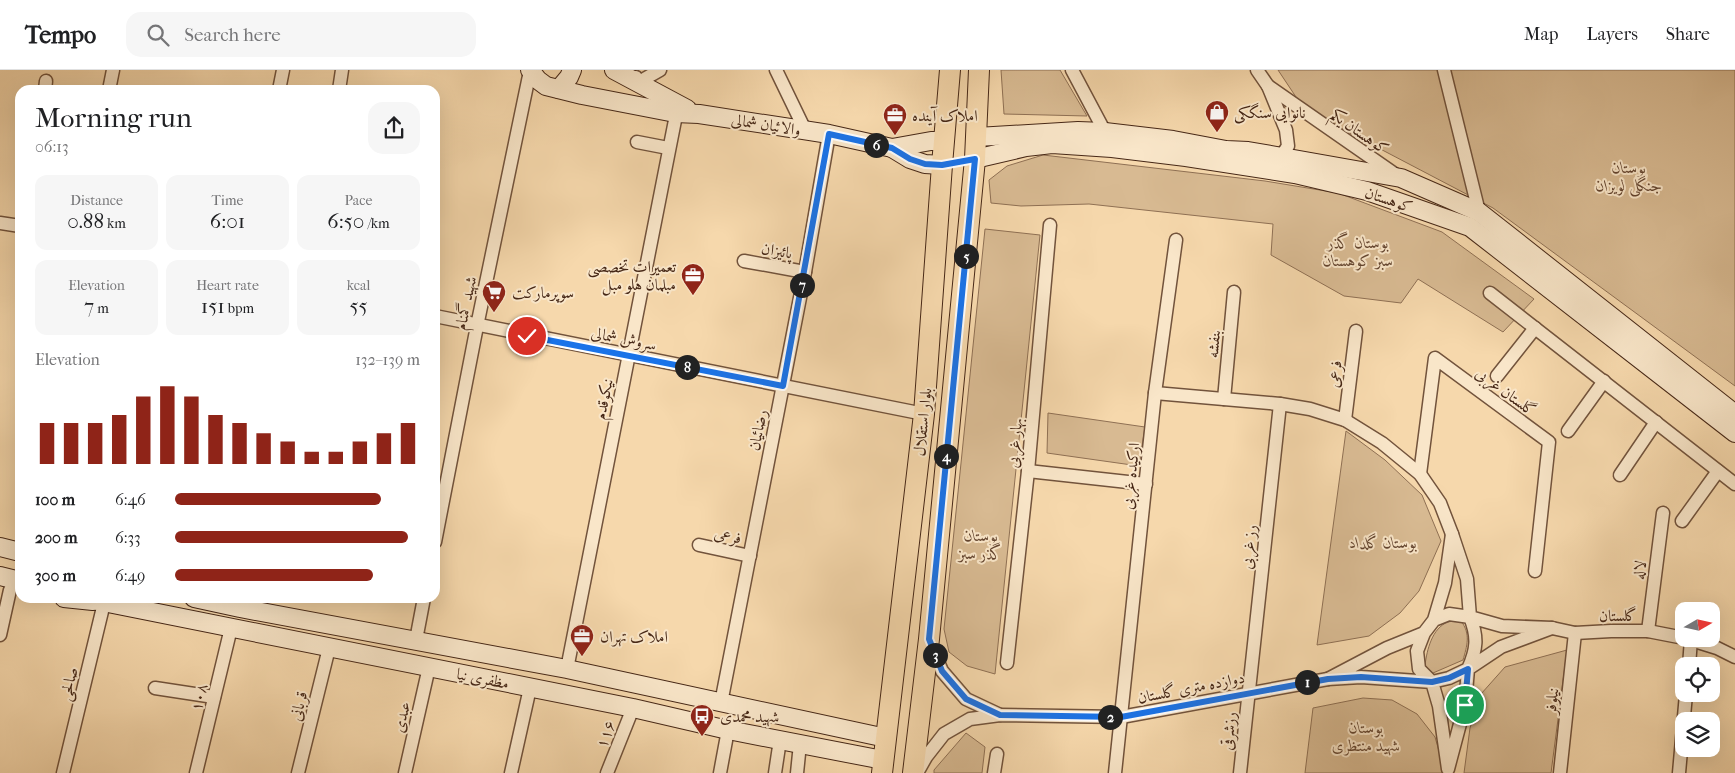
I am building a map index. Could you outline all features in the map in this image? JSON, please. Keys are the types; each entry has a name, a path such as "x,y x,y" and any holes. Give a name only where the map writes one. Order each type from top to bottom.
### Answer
{"main road":[{"name":"والائیان شمالی","path":"530,70 546,86 559,89 699,114 829,134 892,148 910,159 925,164 942,165"},
{"path":"559,89 572,70"},
{"name":"والائیان شمالی","path":"614,70 635,76 676,109"},
{"name":"بلوار استقلال","path":"883,767 924,414 950,70"},
{"name":"بلوار استقلال","path":"913,773 929,639 975,159 979,70"},
{"name":"کوهستان","path":"976,137 1078,131 1105,132 1173,140 1226,150 1248,151 1401,178 1479,212 1735,414"},
{"path":"1105,132 1112,148"},
{"path":"944,141 976,137"},
{"name":"والائیان شمالی","path":"892,148 931,141 944,141"},
{"name":"کوهستان","path":"975,159 1026,147 1052,144 1186,156 1295,174 1367,191 1470,227 1735,433"},
{"path":"942,165 975,159"},
{"path":"0,547 15,551"},
{"path":"0,558 15,562"},
{"path":"0,576 13,588"},
{"name":"مظفری نیا","path":"104,603 633,708 728,730 847,753 883,767"},
{"name":"مظفری نیا","path":"241,603 416,640 567,669 886,738"},
{"path":"842,729 857,743 854,750 847,753"}],"street":[{"path":"110,85 113,70"},
{"path":"280,85 283,70"},
{"path":"340,85 342,70"},
{"name":"شهید گمنام","path":"440,516 530,70"},
{"path":"635,76 660,70"},
{"path":"776,70 805,130"},
{"path":"1072,70 1105,132"},
{"name":"کوهستان یکم","path":"1257,70 1268,86 1401,178"},
{"path":"1444,70 1479,212"},
{"path":"1268,86 1286,130 1288,146 1280,158"},
{"name":"نیکوقدم","path":"567,669 676,109"},
{"name":"رضائیان","path":"721,703 805,272 829,134"},
{"path":"637,142 668,148"},
{"path":"0,222 15,224"},
{"name":"بهار غربی","path":"1008,663 1028,471 1050,225"},
{"name":"ارکیده غربی","path":"1115,773 1156,393 1176,240"},
{"name":"پائیزان","path":"744,261 805,272"},
{"name":"بنفشه","path":"1224,399 1234,292"},
{"path":"1490,293 1735,484"},
{"name":"سروش شمالی","path":"440,317 924,414"},
{"path":"1497,376 1535,328"},
{"name":"فرعی","path":"1345,420 1356,331"},
{"name":"گلستان غربی","path":"1420,474 1434,358 1549,442 1534,571"},
{"path":"1568,431 1604,381"},
{"path":"1156,393 1280,404 1310,409 1345,420 1382,444 1420,474 1440,503 1452,534 1467,579 1470,617 1476,631 1476,652 1468,669 1465,705 1448,771"},
{"name":"رز غربی","path":"1248,692 1280,404"},
{"path":"1620,476 1656,422"},
{"path":"1028,471 1146,484"},
{"path":"1682,521 1718,471"},
{"name":"لاله","path":"1648,632 1663,513"},
{"path":"1448,771 1439,706 1432,682 1419,669 1417,651 1424,633 1434,620 1444,583 1452,534"},
{"name":"فرعی","path":"699,545 750,556"},
{"path":"0,635 13,588"},
{"name":"صالحی","path":"63,773 104,603"},
{"path":"416,640 423,603"},
{"path":"1434,620 1449,614 1470,617"},
{"name":"گلستان","path":"1470,617 1502,626 1552,628 1576,633 1611,631 1648,632 1675,636"},
{"name":"۱۰۸","path":"196,773 231,628"},
{"path":"1328,679 1361,677 1432,682 1449,678 1468,669 1501,647 1552,628"},
{"path":"1328,679 1387,648 1424,633"},
{"name":"نیلوفر","path":"1560,773 1576,633"},
{"path":"929,639 942,671 966,699 1000,715"},
{"name":"قربانی","path":"298,773 329,648"},
{"path":"1717,648 1735,657"},
{"name":"عبدی","path":"405,773 429,668"},
{"name":"دوازده متری گلستان","path":"918,773 926,757 944,734 970,719 1000,715 1121,717 1248,692 1328,679"},
{"path":"156,688 214,697"},
{"path":"511,773 530,688"},
{"name":"رزشرقی","path":"1240,773 1248,692"},
{"path":"1679,773 1685,702"},
{"name":"۱۱۶","path":"607,773 633,708"},
{"path":"720,773 728,730"},
{"path":"775,773 780,740"},
{"path":"796,773 800,744"},
{"path":"994,773 996,754"}],"green space":[{"path":"1001,70 1060,70 1087,116 1004,114"},
{"name":"بوستان جنگلی لویزان","path":"1278,70 1735,70 1735,386 1493,208 1304,109"},
{"name":"بوستان گذر سبز کوهستان","path":"1043,155 1265,181 1338,193 1442,232 1534,299 1503,332 1418,279 1401,303 1344,296 1271,255 1273,224 1089,204 1021,206 991,203 989,180 1007,166"},
{"name":"بوستان گذر سبز","path":"985,229 1040,235 995,674 967,666 949,652 944,629"},
{"path":"1048,413 1145,427 1139,466 1047,453"},
{"name":"بوستان گلداد","path":"1346,431 1385,460 1422,495 1441,541 1419,591 1400,613 1369,636 1317,645"},
{"path":"1461,621 1467,635 1467,645 1463,660 1433,673 1425,665 1434,634 1442,625 1448,622"},
{"path":"1567,650 1551,773 1464,773 1470,728 1481,694 1505,667"},
{"name":"بوستان شهید منتظری","path":"1363,698 1392,700 1417,714 1435,737 1443,765 1442,773 1305,773 1313,708"},
{"path":"966,733 985,747 982,773 934,773 934,770"}],"place":[{"name":"نانوایی سنگکی","path":"1217,133"},
{"name":"املاک آینده","path":"895,136"},
{"name":"تعمیرات تخصصی مبلمان هلو مبل","path":"693,296"},
{"name":"سوپرمارکت","path":"494,313"},
{"name":"املاک تهران","path":"582,657"},
{"name":"شهید محمدی","path":"702,737"}],"route":[{"path":"527,336 783,386 829,134 892,148 910,159 925,164 942,165 975,159 929,639 942,671 966,699 1000,715 1121,717 1248,692 1328,679 1361,677 1432,682 1449,678 1468,669 1465,705"}]}
